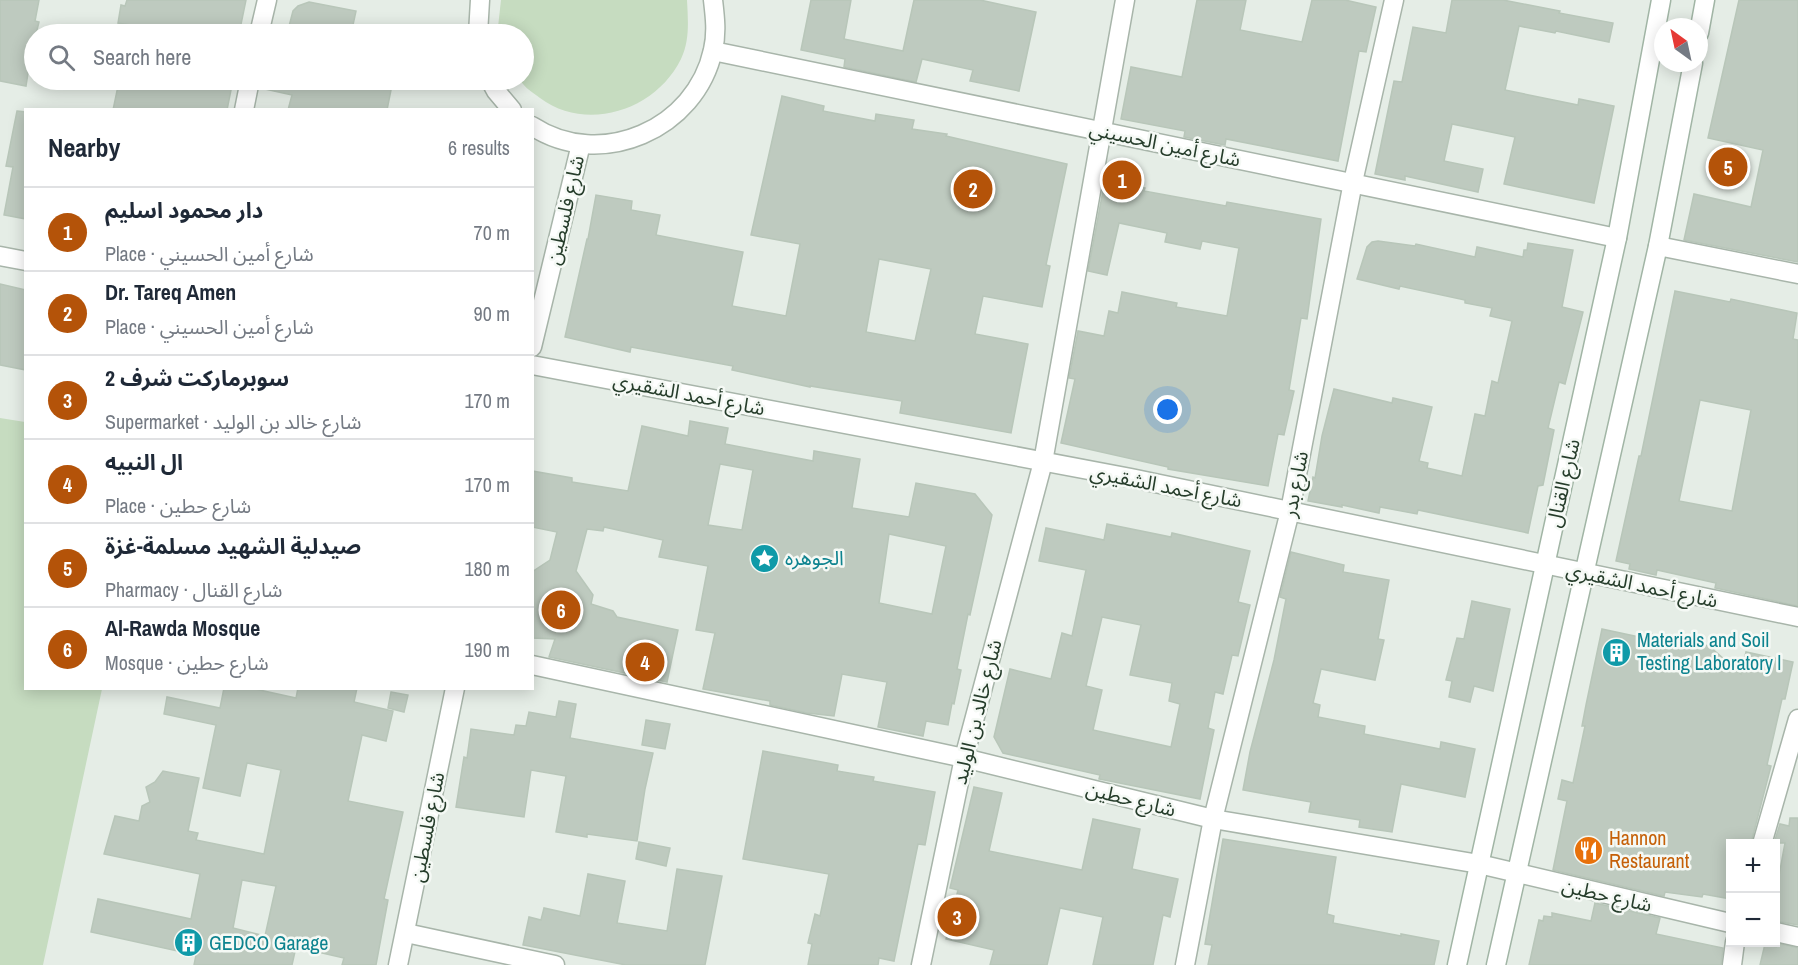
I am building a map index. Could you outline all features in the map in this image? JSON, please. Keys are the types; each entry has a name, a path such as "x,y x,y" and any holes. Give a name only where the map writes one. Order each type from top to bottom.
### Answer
{"street":[{"path":"262,24 267,0"},
{"path":"479,24 480,0"},
{"path":"534,127 555,138 580,144 605,144 635,138 661,126 683,107 701,82 713,51 715,24 713,0"},
{"name":"شارع خالد بن الوليد","path":"921,965 964,758 1043,462 1125,0"},
{"name":"شارع بدر","path":"1185,965 1213,819 1290,511 1353,182 1394,0"},
{"name":"شارع القنال","path":"1457,965 1617,238 1661,0"},
{"path":"1702,18 1705,0"},
{"name":"شارع أمين الحسيني","path":"713,51 1617,238"},
{"name":"شارع القنال","path":"1496,965 1658,246 1691,72"},
{"path":"244,108 248,90"},
{"path":"495,90 510,108"},
{"name":"شارع فلسطين","path":"534,339 580,144"},
{"path":"1658,246 1798,274"},
{"path":"0,256 24,261"},
{"name":"شارع أحمد الشقيري","path":"534,364 1290,511 1798,617"},
{"name":"شارع حطين","path":"534,666 964,758 1213,819 1479,864 1726,922"},
{"name":"شارع فلسطين","path":"398,965 455,690"},
{"path":"1763,839 1798,719"},
{"path":"406,933 555,965"},
{"path":"1780,933 1798,937"},
{"path":"1732,965 1734,947"}],"green space":[{"path":"501,0 687,0 686,45 670,77 655,92 638,103 619,111 599,114 578,114 559,108 529,90 534,90 534,24 498,24"},
{"path":"0,418 24,422 24,690 102,690 43,965 0,965"}],"building":[{"path":"0,0 39,0 35,21 39,22 38,24 24,24 24,86 0,81"},
{"path":"127,0 246,0 241,24 118,23 121,5 125,6"},
{"path":"811,0 851,0 844,39 903,51 914,0 980,0 1036,12 1019,91 970,81 973,70 922,59 916,82 844,67 845,59 801,50"},
{"path":"1197,0 1246,0 1240,30 1302,42 1312,0 1345,0 1376,7 1366,52 1359,51 1338,161 1226,139 1225,145 1184,137 1185,131 1121,119 1131,67 1182,77"},
{"path":"1452,0 1503,0 1613,23 1609,42 1519,26 1505,90 1578,105 1579,99 1614,106 1594,203 1504,184 1515,137 1452,124 1444,161 1483,169 1478,192 1405,176 1405,180 1375,174 1394,81 1402,82 1413,27 1446,33"},
{"path":"1739,0 1798,0 1798,262 1684,240 1694,194 1751,207 1763,150 1708,138"},
{"path":"309,2 356,11 353,24 290,24 293,11 298,6"},
{"path":"117,90 231,90 227,108 113,108"},
{"path":"269,90 391,90 387,108 289,108 292,95"},
{"path":"782,96 824,106 823,111 875,121 876,114 914,120 912,129 947,134 946,136 1067,164 1046,265 1050,266 1042,307 983,296 975,334 1028,344 1011,433 900,413 902,401 810,387 732,370 733,366 631,347 630,352 565,337 596,195 632,201 631,210 660,215 656,235 743,252 732,306 786,316 800,244 751,235","holes":["879,259 931,269 915,341 866,332"]},
{"path":"17,111 24,112 24,219 4,215 13,167 6,166"},
{"path":"1105,180 1145,188 1144,191 1226,206 1227,202 1321,219 1307,319 1301,318 1289,390 1294,391 1284,435 1278,434 1268,486 1168,469 1168,467 1061,443 1075,379 1069,378 1078,331 1104,336 1109,311 1118,313 1122,292 1177,303 1176,307 1227,316 1239,248 1202,241 1200,249 1165,242 1167,233 1119,223 1107,275 1088,271"},
{"path":"1372,242 1415,246 1416,244 1475,257 1477,247 1523,257 1528,243 1573,250 1562,307 1583,312 1565,384 1559,382 1548,428 1554,430 1543,485 1538,486 1528,533 1418,510 1417,514 1380,507 1379,513 1308,501 1334,389 1392,403 1393,398 1432,407 1419,461 1428,463 1427,468 1462,476 1475,414 1485,416 1492,381 1498,383 1512,321 1490,316 1492,308 1465,303 1465,300 1357,279 1367,247"},
{"path":"0,284 24,290 24,370 0,365"},
{"path":"1675,291 1730,302 1731,299 1797,313 1793,339 1798,340 1798,606 1715,588 1716,583 1657,570 1656,575 1629,569 1630,564 1616,561 1639,456 1641,456","holes":["1700,400 1751,410 1732,511 1679,501"]},
{"path":"690,421 728,428 725,444 813,461 814,451 860,459 852,508 909,517 916,483 975,494 992,515 970,615 968,614 957,669 961,670 948,725 926,721 923,736 878,727 887,682 842,674 834,716 807,713 770,705 770,701 703,689 715,633 696,630 708,566 659,557 663,540 604,527 603,531 587,529 576,571 593,595 591,604 613,611 617,617 678,630 667,682 549,657 555,639 534,638 534,571 550,560 557,532 534,527 534,471 572,478 572,482 628,491 642,426 688,436","holes":["720,464 753,470 742,530 708,525","889,534 946,546 932,614 879,603"]},
{"path":"1107,524 1171,537 1172,533 1250,551 1238,602 1250,605 1238,656 1232,655 1223,694 1215,692 1208,728 1214,730 1200,799 1099,779 1100,775 1003,753 994,737 1010,669 1051,679 1062,633 1072,636 1086,570 1039,561 1046,528 1104,540","holes":["1102,617 1141,625 1130,675 1172,683 1169,701 1180,704 1171,747 1093,730 1102,690 1086,686"]},
{"path":"1291,552 1344,565 1343,572 1389,580 1378,639 1384,640 1375,680 1321,669 1313,703 1320,705 1318,717 1365,726 1364,734 1440,749 1441,742 1475,749 1465,797 1401,784 1392,832 1359,827 1360,820 1309,812 1311,802 1243,790 1250,752 1274,660 1286,599 1280,597"},
{"path":"1472,601 1510,609 1493,691 1474,686 1470,702 1449,697 1452,681 1446,680 1457,638 1464,639"},
{"path":"1602,629 1644,638 1645,633 1673,639 1674,635 1695,639 1695,643 1709,646 1741,674 1746,652 1793,662 1785,699 1782,699 1767,765 1771,766 1752,839 1726,839 1726,898 1665,892 1664,896 1553,870 1567,801 1558,799 1562,780 1573,783 1585,726 1582,726"},
{"path":"224,690 260,690 296,698 298,690 357,690 354,702 393,711 386,741 362,735 348,801 403,812 384,899 388,900 376,965 342,965 344,958 296,947 292,965 194,965 196,955 91,932 98,899 191,919 200,874 104,854 115,816 139,821 142,806 150,802 146,787 155,782 163,771 199,778 188,831 198,833 196,840 264,854 281,770 247,763 240,796 203,788 216,725 164,714 167,697 220,708","holes":["242,880 276,886 265,936 233,928"]},
{"path":"391,692 408,695 404,712 388,708"},
{"path":"559,701 576,704 570,738 653,753 637,841 556,832 566,776 531,770 524,817 456,807 471,729 514,735 516,725 526,726 529,712 556,717"},
{"path":"646,720 670,724 665,749 642,745"},
{"path":"763,751 838,765 837,771 874,777 873,781 935,792 925,845 918,844 894,961 879,958 878,965 808,965 812,944 808,943 815,914 820,916 829,874 743,859"},
{"path":"974,787 1002,793 989,851 1082,870 1093,819 1140,829 1132,869 1178,879 1170,917 1163,915 1153,965 1093,965 1103,917 1060,908 1047,965 990,965 994,950 946,939 958,890 950,888"},
{"path":"1790,818 1798,818 1798,925 1780,922 1780,870 1785,843 1780,843 1780,839 1775,839 1780,824 1789,826"},
{"path":"1223,839 1336,857 1327,914 1334,916 1333,923 1439,941 1434,965 1208,965 1212,945 1205,944"},
{"path":"639,842 670,848 666,866 636,859"},
{"path":"677,869 722,876 705,965 626,965 523,945 529,917 541,920 544,908 580,916 588,874 625,881 617,923 667,931"},
{"path":"1595,903 1660,918 1656,934 1723,948 1721,965 1529,965 1539,920 1543,921 1544,916 1552,917 1552,913 1591,921"},
{"path":"1780,944 1798,948 1798,965 1760,965 1764,947 1780,947"}],"place":[{"name":"صيدلية الشهيد مسلمة-غزة","path":"1728,167"},
{"name":"دار محمود اسليم","path":"1122,180"},
{"name":"Dr. Tareq Amen","path":"973,189"},
{"name":"الجوهره","path":"764,558"},
{"name":"Al-Rawda Mosque","path":"561,610"},
{"name":"Materials and Soil Testing Laboratory l","path":"1616,652"},
{"name":"ال النبيه","path":"645,662"},
{"name":"Hannon Restaurant","path":"1588,850"},
{"name":"سوبرماركت شرف 2","path":"957,917"},
{"name":"GEDCO Garage","path":"188,943"}]}
